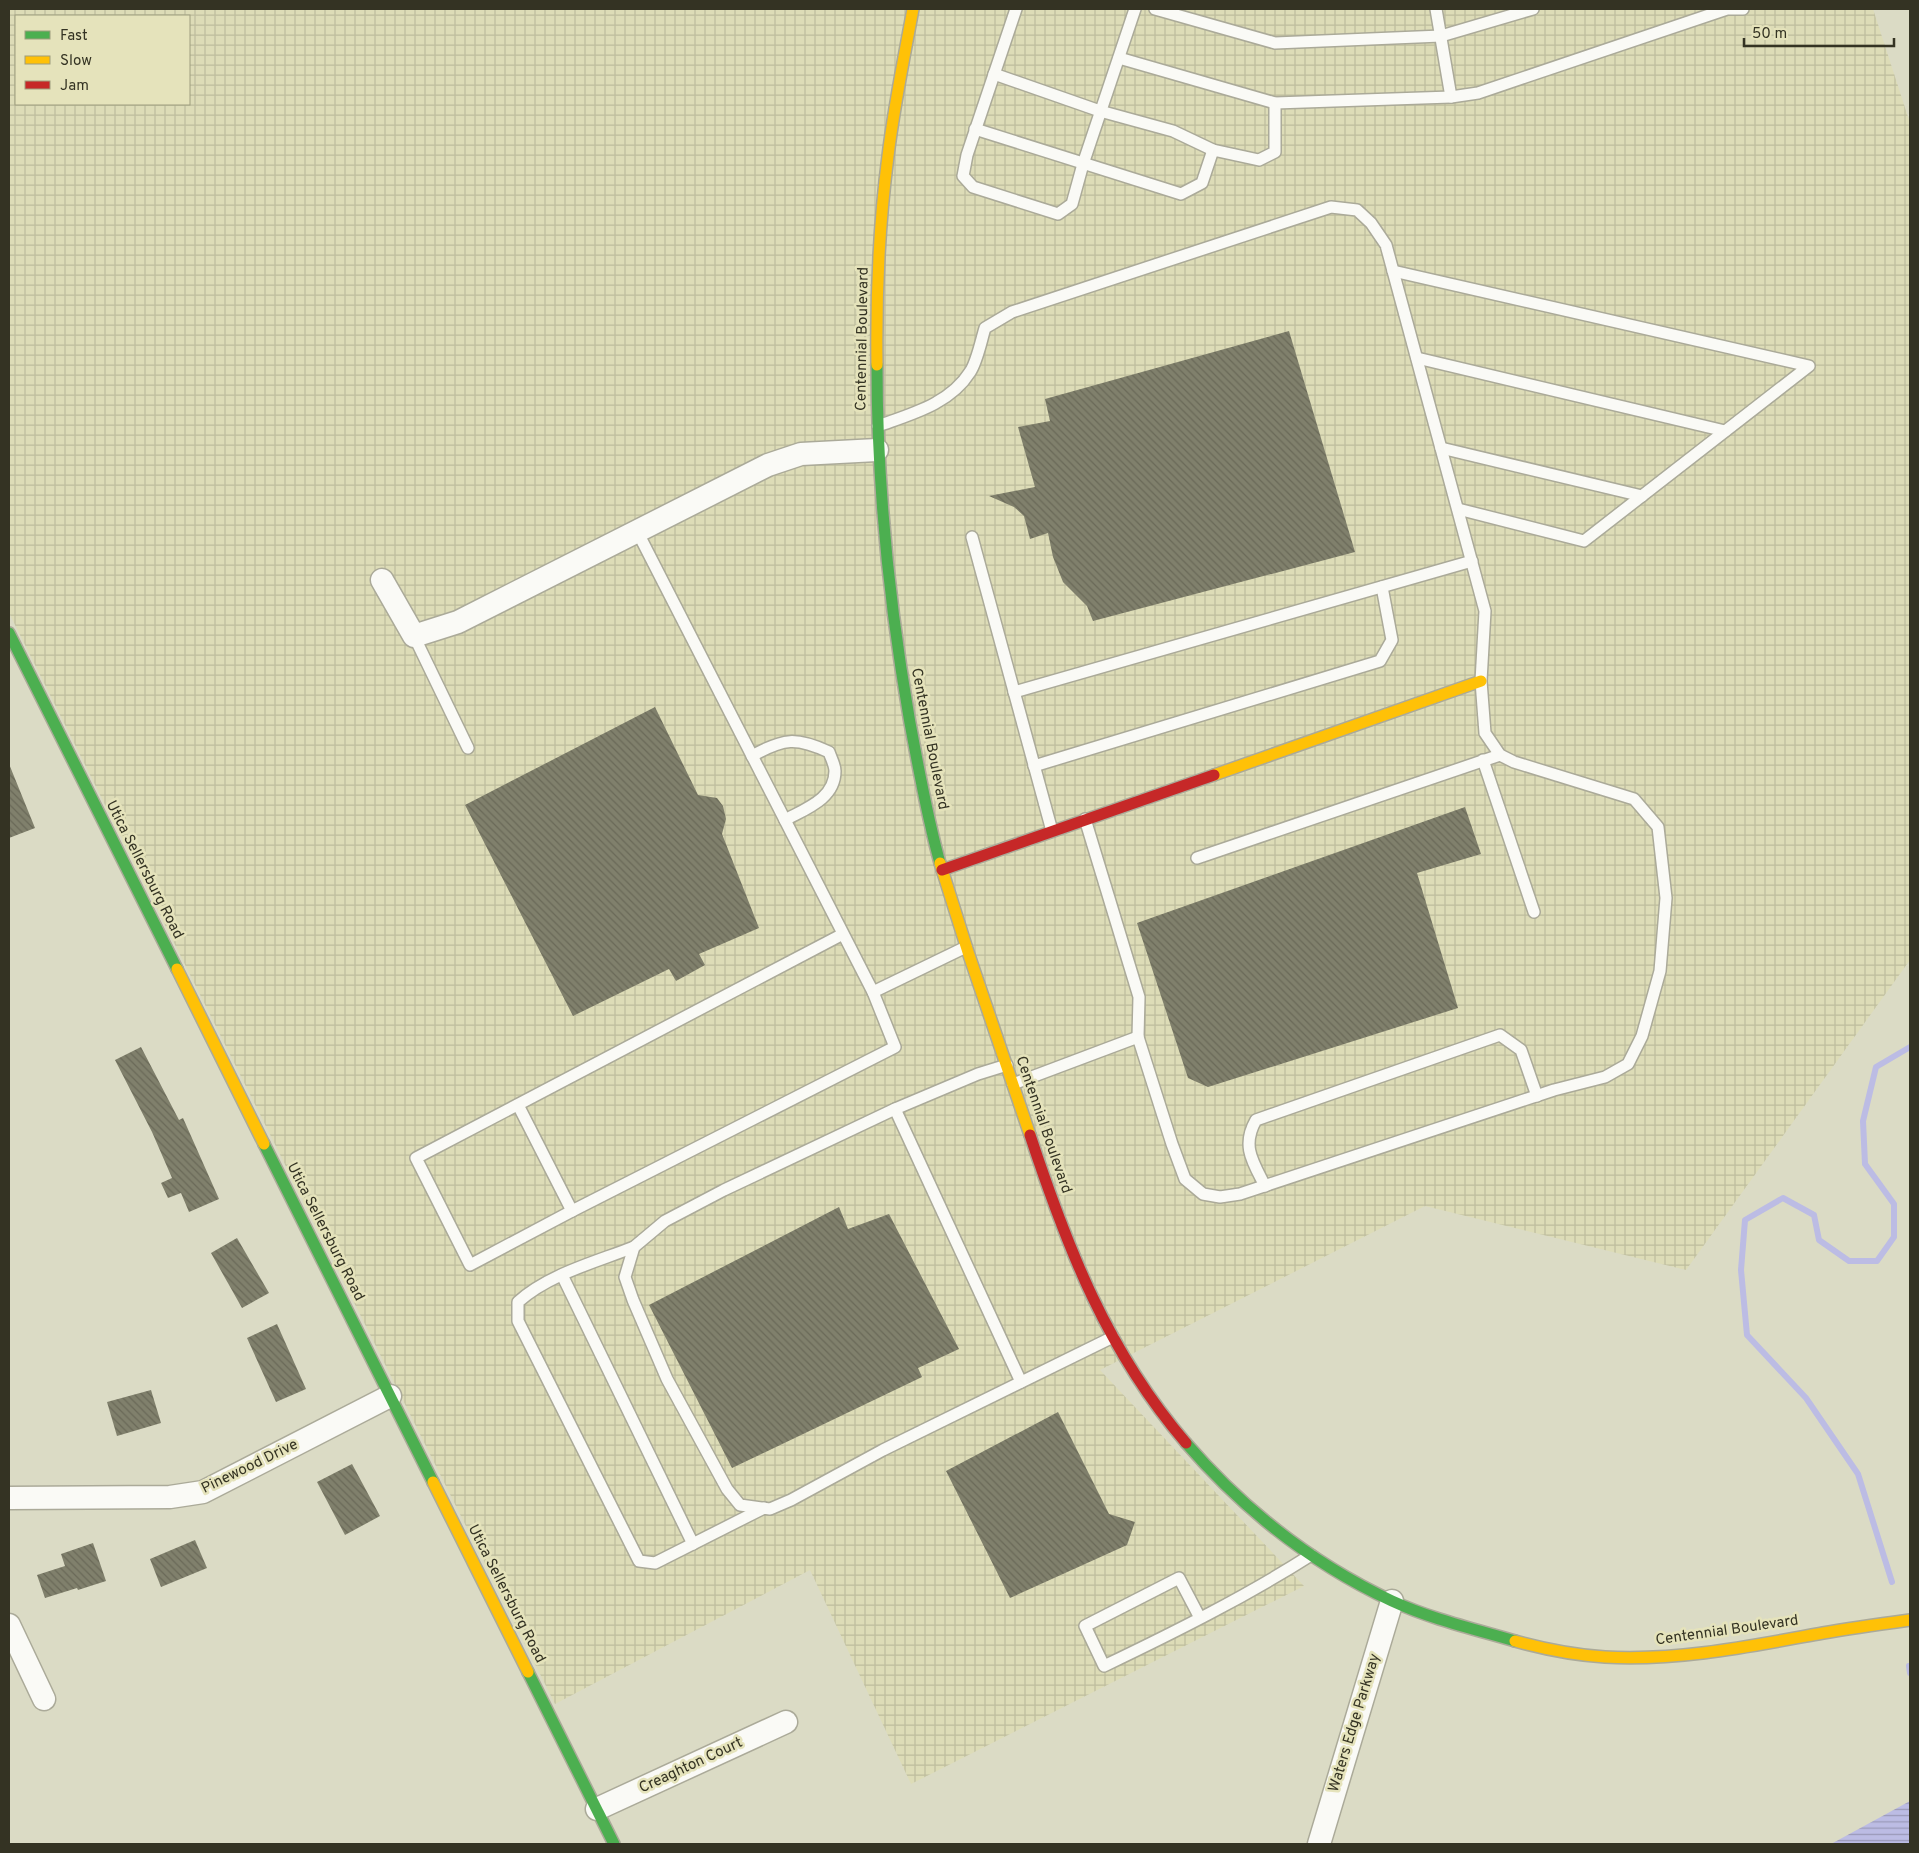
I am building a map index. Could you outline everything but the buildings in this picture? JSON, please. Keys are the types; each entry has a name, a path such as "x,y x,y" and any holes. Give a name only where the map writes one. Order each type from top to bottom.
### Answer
{"street":[{"name":"Centennial Boulevard","path":"914,9 897,95 883,198 878,291 877,450 890,595 901,682 920,778 942,870 966,948 1065,1236 1084,1282 1113,1337 1150,1397 1183,1439 1256,1514 1311,1555 1347,1578 1392,1601 1429,1616 1518,1642 1599,1657 1666,1657 1762,1645 1816,1634 1910,1620"},
{"path":"382,580 414,636 458,622 768,465 801,454 877,450"},
{"name":"Utica Sellersburg Road","path":"9,633 614,1844"},
{"path":"942,870 1481,681"},
{"name":"Pinewood Drive","path":"9,1498 170,1496 203,1492 390,1396"},
{"name":"Waters Edge Parkway","path":"1319,1844 1392,1601"},
{"path":"11,1636 44,1699"},
{"name":"Creaghton Court","path":"597,1809 786,1722"}],"lane":[{"path":"1016,9 975,129 963,176 973,187 1058,214 1072,204 1100,110 1135,9"},
{"path":"1155,9 1274,44 1441,36 1533,9"},
{"path":"1436,9 1451,97"},
{"path":"1119,58 1275,103 1451,97 1478,92 1727,9 1743,9"},
{"path":"994,74 1100,110 1173,131 1214,150 1259,160 1275,152 1275,103"},
{"path":"975,129 1181,194 1202,183 1214,150"},
{"path":"877,426 922,410 950,395 971,372 985,328 1012,312 1331,208 1357,210 1371,223 1386,244 1485,611 1481,681 1485,733 1500,755 1514,762 1634,799 1658,827 1666,898 1660,971 1642,1036 1628,1064 1606,1078 1537,1096 1240,1194 1220,1197 1203,1194 1186,1178 1172,1144 1138,1037 1139,997 1085,819"},
{"path":"1393,271 1809,366 1584,541 1458,509"},
{"path":"1416,358 1725,432"},
{"path":"1441,448 1642,496"},
{"path":"637,531 873,992 895,1047 470,1265 416,1158 843,934"},
{"path":"972,537 1052,831"},
{"path":"1014,692 1472,561"},
{"path":"1034,766 1380,661 1392,640 1382,587"},
{"path":"414,636 468,748"},
{"path":"752,756 768,746 790,740 815,746 829,752 835,770 829,792 818,802 785,820"},
{"path":"1197,858 1500,755"},
{"path":"1483,760 1534,912"},
{"path":"873,992 966,948"},
{"path":"1265,1186 1250,1155 1249,1132 1256,1120 1500,1036 1521,1050 1537,1096"},
{"path":"1013,1084 1138,1037"},
{"path":"764,1508 655,1562 639,1561 518,1321 518,1302 529,1293 562,1275 634,1247 665,1221 724,1190 895,1108 978,1074 1007,1065"},
{"path":"518,1104 572,1211"},
{"path":"895,1108 1021,1382"},
{"path":"634,1247 625,1277 667,1379 727,1489 740,1505 770,1509 791,1500 883,1450 1113,1337"},
{"path":"562,1275 693,1544"},
{"path":"1200,1618 1179,1578 1085,1626 1104,1666 1200,1618 1261,1587 1311,1555"}],"shaded area":[{"path":"9,9 1873,9 1910,123 1910,960 1686,1270 1425,1206 1100,1370 1304,1586 911,1784 810,1570 555,1704 9,613"}],"water":[{"path":"1910,1801 1910,1844 1831,1844"}],"waterway":[{"path":"1892,1582 1858,1474 1806,1398 1747,1335 1741,1270 1745,1220 1783,1198 1814,1215 1819,1240 1849,1261 1877,1261 1894,1237 1894,1204 1865,1164 1863,1121 1876,1067 1910,1047"},
{"path":"1909,1666 1910,1673"}],"traffic: fast":[{"path":"877,365 879,455 890,589 910,723 927,811 940,863"},
{"path":"9,633 177,969"},
{"path":"264,1144 433,1482"},
{"path":"1186,1443 1255,1512 1281,1533 1334,1570 1392,1601 1422,1613 1515,1641"},
{"path":"528,1672 614,1844"}],"traffic: slow":[{"path":"877,365 877,313 882,208 893,119 913,9"},
{"path":"1214,775 1481,681"},
{"path":"940,863 1030,1135"},
{"path":"177,969 264,1144"},
{"path":"433,1482 528,1672"},
{"path":"1515,1641 1537,1647 1593,1656 1660,1657 1688,1655 1910,1620"}],"traffic: jam":[{"path":"942,870 1214,775"},
{"path":"1030,1135 1059,1217 1092,1296 1134,1372 1158,1408 1186,1443"}]}
